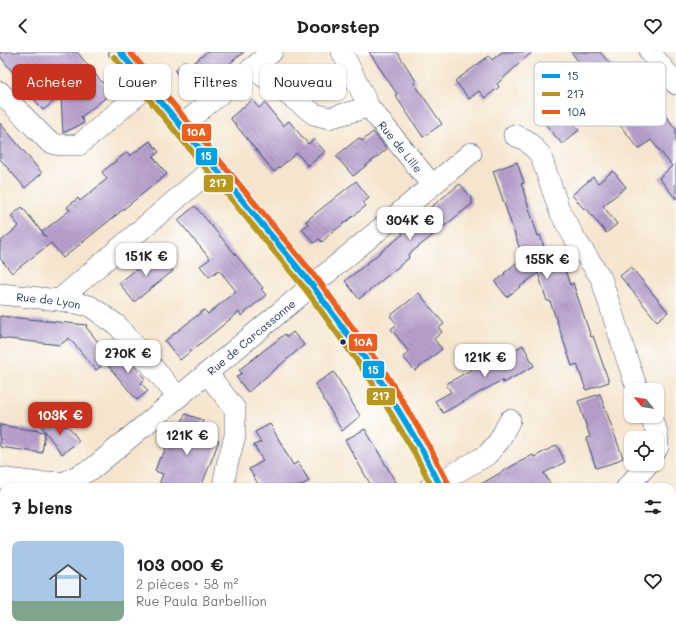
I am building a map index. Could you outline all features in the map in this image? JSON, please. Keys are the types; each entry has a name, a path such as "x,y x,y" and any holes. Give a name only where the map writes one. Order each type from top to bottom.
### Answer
{"street":[{"path":"120,52 130,64"},
{"path":"272,52 252,68 314,114 329,118 369,107"},
{"name":"Rue de Lille","path":"342,52 369,107 432,185"},
{"path":"650,52 658,62"},
{"path":"666,72 676,84"},
{"path":"0,92 49,142 59,145 78,145 131,100"},
{"path":"160,100 312,285 379,378 421,448 436,483"},
{"path":"181,126 213,100"},
{"path":"514,135 526,140 540,154 560,212 574,237 601,278 635,383"},
{"name":"Rue de Carcassonne","path":"56,483 64,482 92,469 471,153"},
{"path":"59,300 214,167"},
{"name":"Rue de Lyon","path":"0,294 59,300 90,306 118,326 178,397"},
{"path":"207,373 235,409 236,436 227,465 224,483"},
{"path":"440,483 487,455 499,441 510,420"},
{"path":"631,483 642,471"},
{"name":"Rue de Carcassonne","path":"0,478 28,483"}],"building":[{"path":"0,52 77,52 87,64 12,64 12,71 0,56"},
{"path":"207,52 244,52 229,64 192,64"},
{"path":"369,52 397,52 416,81 414,83 442,124 423,137"},
{"path":"502,52 532,52 497,84 499,87 485,98 479,91 469,99 455,81 489,56 492,60"},
{"path":"571,52 600,52 608,62 579,62"},
{"path":"179,67 179,76 175,71"},
{"path":"96,75 104,85 104,99 81,117 84,123 63,133 61,100 96,100"},
{"path":"35,100 56,100 43,110"},
{"path":"252,100 259,108 265,103 283,126 289,121 308,144 314,139 325,152 308,166 297,153 274,172 230,118"},
{"path":"666,117 676,129 676,199 659,178 672,166 651,140 639,149 621,126 666,126"},
{"path":"0,123 42,173 25,188 0,159"},
{"path":"547,126 576,126 579,130 562,144"},
{"path":"373,132 387,149 353,176 336,156 359,138 362,141"},
{"path":"150,141 159,152 153,157 167,174 63,258 51,243 12,273 0,258 0,242 19,226 11,216 22,207 42,232 70,210 67,207 78,198 80,201 107,179 102,172 127,152 130,156"},
{"path":"517,162 524,183 521,184 538,236 540,235 549,262 551,261 555,271 564,267 570,285 573,283 591,337 593,336 609,382 586,390 577,364 572,366 550,301 547,301 538,273 507,297 495,282 521,259 525,264 493,171"},
{"path":"613,171 626,187 603,206 617,224 606,233 586,208 584,209 572,195 593,177 598,183"},
{"path":"356,181 369,198 363,203 366,206 322,242 319,239 314,243 302,229 308,224 306,221"},
{"path":"460,184 472,198 472,204 408,255 409,258 359,299 345,281 403,234 401,231"},
{"path":"195,206 263,288 261,289 266,295 241,316 239,312 180,360 165,341 204,310 208,314 236,291 219,270 209,277 200,266 210,259 178,220"},
{"path":"158,252 173,271 134,302 119,283"},
{"path":"631,267 668,312 657,321 620,276"},
{"path":"419,293 444,324 439,328 442,332 434,339 442,349 415,371 403,357 409,352 391,329 397,324 390,316"},
{"path":"0,316 87,325 86,327 111,358 96,370 69,338 60,345 0,338"},
{"path":"293,332 304,345 248,392 236,377 242,373 239,370 285,334 287,337"},
{"path":"523,345 534,366 503,383 502,380 443,413 435,401 451,392 446,384 490,359 492,362"},
{"path":"121,350 145,379 141,383 148,391 137,400 105,362"},
{"path":"334,372 360,416 342,431 315,384"},
{"path":"600,394 623,458 616,462 596,468 586,438 590,437 578,401"},
{"path":"185,414 203,420 198,433 219,441 203,483 160,483 163,474 155,471 160,457 162,458 171,433 177,435"},
{"path":"38,422 69,427 79,441 62,454"},
{"path":"270,424 293,465 298,462 309,481 305,483 258,483 249,469 263,461 254,445 261,442 255,432"},
{"path":"0,425 45,432 42,453 0,447"},
{"path":"365,429 395,481 392,483 370,483 345,440"},
{"path":"557,445 565,462 544,473 550,483 483,483 533,455 534,457"}],"transit line":[{"name":"15","path":"120,52 312,285 379,378 421,448 439,483"},
{"name":"10A","path":"130,52 318,280 386,374 428,444 448,483"},
{"name":"217","path":"114,57 306,290 372,382 414,452 430,483"}]}
